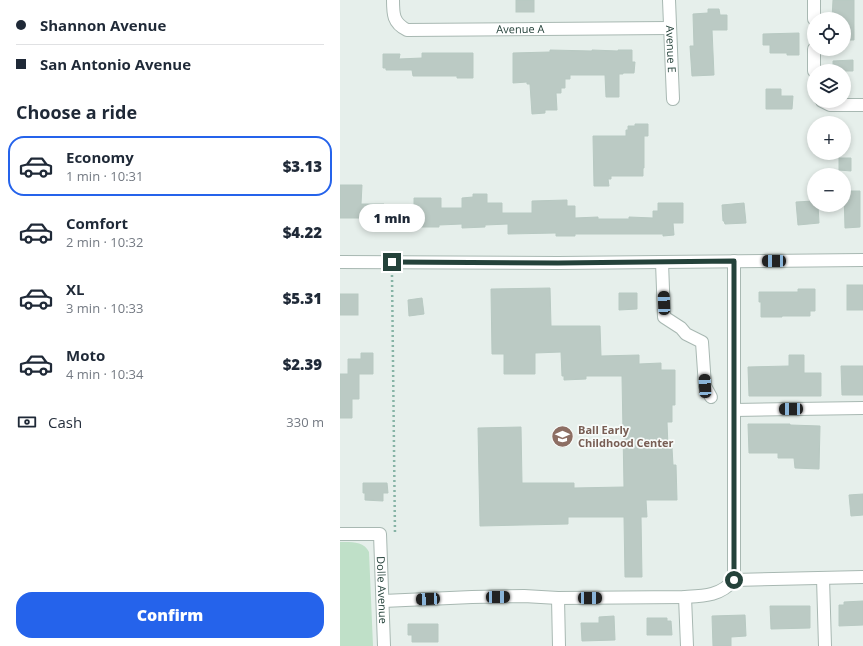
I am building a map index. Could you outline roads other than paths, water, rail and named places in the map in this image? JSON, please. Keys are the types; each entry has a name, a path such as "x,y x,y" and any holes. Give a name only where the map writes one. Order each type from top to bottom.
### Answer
{"street":[{"name":"Avenue A","path":"393,0 394,18 401,27 407,30 669,28"},
{"name":"Avenue E","path":"668,0 673,99"},
{"path":"814,0 814,12"},
{"path":"851,105 863,105"},
{"path":"340,262 558,263 863,260"},
{"path":"383,601 524,596 558,598 685,597 712,594 729,586 734,580 734,261"},
{"path":"662,262 664,317 681,328 686,334 702,342 705,386 711,397"},
{"path":"734,410 863,408"},
{"name":"Dolle Avenue","path":"340,534 380,534 384,646"},
{"path":"734,580 863,577"},
{"path":"823,578 825,646"},
{"path":"685,597 687,646"},
{"path":"558,598 559,646"}],"place":[{"name":"Ball Early Childhood Center","path":"562,436"}]}
